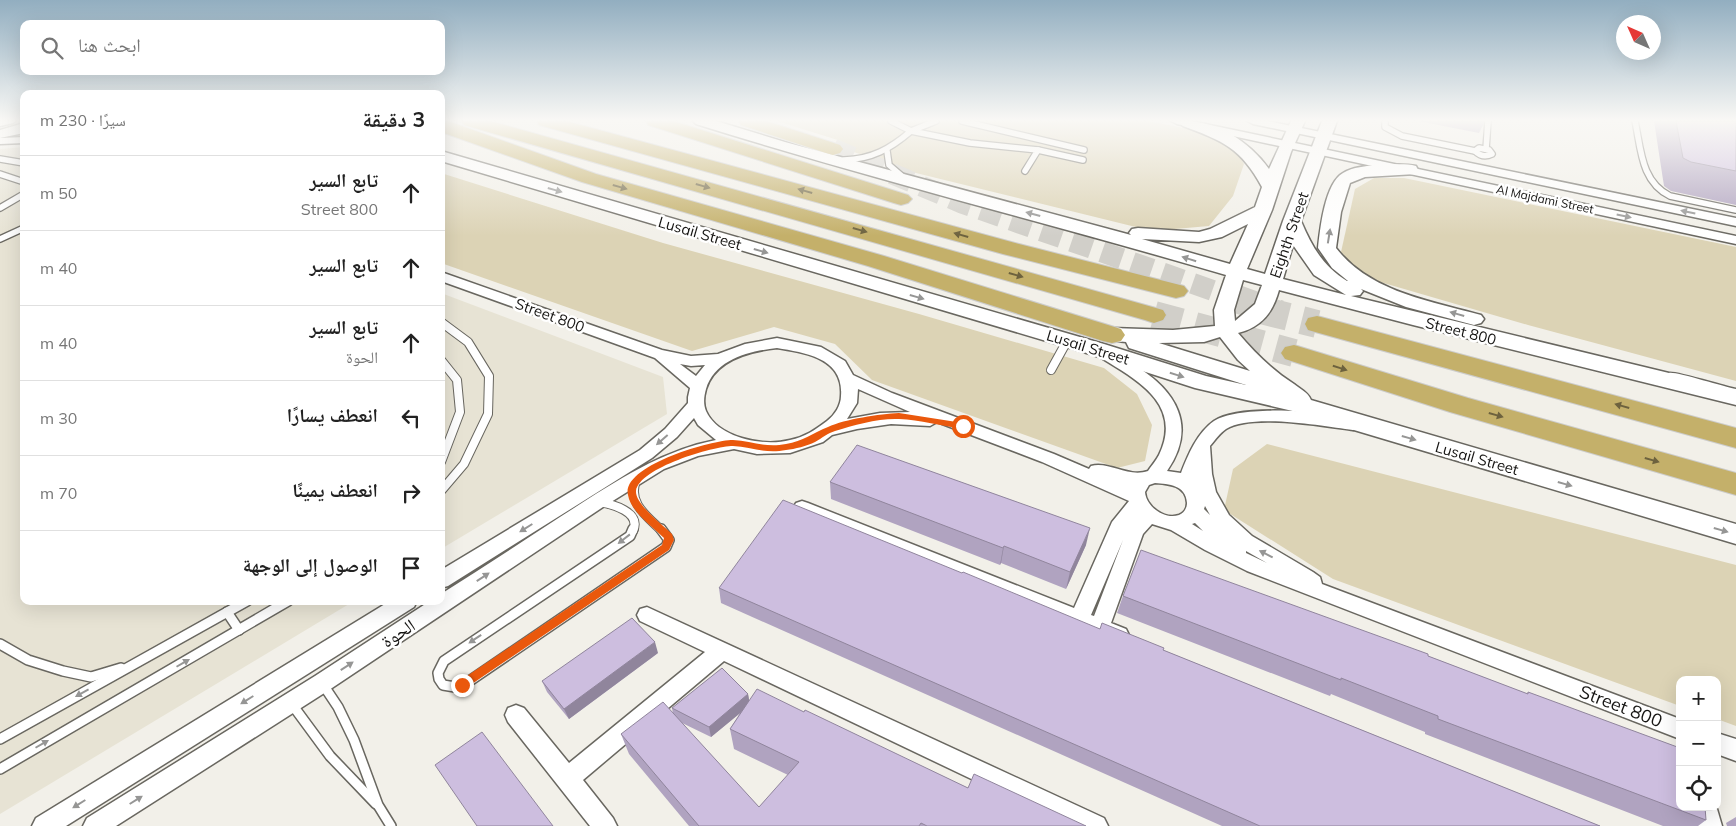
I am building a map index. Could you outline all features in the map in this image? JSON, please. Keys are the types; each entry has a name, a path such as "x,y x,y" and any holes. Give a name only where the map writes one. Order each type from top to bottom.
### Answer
{"highway":[{"path":"536,160 589,178 876,261 1104,342"},
{"path":"607,160 1154,315"},
{"path":"686,160 1011,249 1169,289 1104,264 776,160"},
{"path":"1317,324 1736,438"},
{"path":"1294,353 1469,407 1736,484"}],"street":[{"name":"Lusail Street","path":"453,160 1067,341 1104,342 1203,383 1318,409 1362,424 1736,534"},
{"path":"848,160 909,180 1086,228 1236,272"},
{"path":"1255,160 1272,187"},
{"path":"1282,160 1264,210 1236,272 1224,310 1225,330 1260,370 1286,391 1318,409"},
{"name":"Eighth Street","path":"1104,342 1190,337 1243,325 1264,306 1315,160"},
{"name":"Al Majdami Street","path":"1384,160 1410,170 1736,240"},
{"name":"Al Majdami Street","path":"1438,160 1736,222"},
{"path":"1410,170 1366,171 1353,174 1344,180 1335,200 1327,248 1336,263 1346,272 1364,284 1400,297 1507,329 1629,360 1687,385 1736,397"},
{"path":"1086,228 1199,237 1216,233 1264,210"},
{"path":"1292,221 1304,250 1323,273 1349,289 1388,305 1412,319"},
{"name":"Street 800","path":"1236,272 1412,319 1687,385"},
{"name":"Street 800","path":"445,277 659,354 691,361 722,359"},
{"path":"1104,342 1286,391"},
{"path":"1100,627 1134,531 1141,505 1136,490 1168,455 1175,432 1172,408 1163,394 1104,342"},
{"path":"796,344 814,349 830,356 842,367 850,379 852,396 845,413 831,428 810,440 785,447 758,448 733,443 714,433 708,427 702,420 696,405 698,386 711,367 738,350 757,345 796,344"},
{"name":"Street 800","path":"659,354 698,386"},
{"path":"850,379 886,397 1048,458 1119,477 1170,477 1185,484 1195,495 1197,507 1195,512 1187,519 1173,522 1157,519 1141,505 1048,458"},
{"path":"445,578 646,454 671,433 696,405"},
{"path":"831,428 883,417 899,416 963,426"},
{"path":"1185,484 1204,443 1219,426 1229,420 1249,416 1362,424"},
{"name":"الحوة","path":"445,602 597,502 639,477 682,454 733,443"},
{"path":"1204,443 1204,481 1220,517 1240,537 1296,569 1320,591"},
{"path":"1079,619 1121,522 1141,505"},
{"path":"802,508 1137,642"},
{"name":"Street 800","path":"1195,512 1222,539 1254,566"},
{"name":"Street 800","path":"1173,522 1212,545 1254,566 1676,727"},
{"name":"الحوة","path":"44,826 401,605"},
{"name":"الحوة","path":"95,826 322,683 441,605"},
{"path":"647,615 1096,826"},
{"path":"567,779 723,650"},
{"path":"309,662 322,683"},
{"path":"277,681 291,702"},
{"path":"516,715 604,826"},
{"path":"1721,744 1736,750"}],"lane":[{"path":"3,160 20,162"},
{"path":"887,160 892,169 909,180"},
{"path":"1025,171 1032,160"},
{"path":"1485,160 1486,170"},
{"path":"1643,160 1654,188 1660,193 1736,210"},
{"path":"0,174 20,179"},
{"path":"0,208 20,196"},
{"path":"0,239 20,230"},
{"path":"445,325 468,342 489,376 488,414 464,464 445,486"},
{"path":"1051,370 1067,341"},
{"path":"445,365 457,380 460,412 445,451"},
{"path":"597,502 612,504 623,509 635,522 633,531 625,539 444,661 437,677 443,685 455,687 468,682 666,547 669,540 666,534 633,500 632,488 639,477"},
{"path":"0,739 240,605"},
{"path":"0,769 281,605"},
{"path":"227,612 239,630"},
{"path":"0,644 28,660 63,671 91,677 135,664"},
{"path":"322,683 338,707 354,740 378,805 391,826"},
{"path":"291,702 328,755 351,781 378,805"}],"shaded area":[{"path":"0,160 20,160 20,605 347,605 0,814"},
{"path":"876,160 1242,160 1244,164 1233,196 1209,226 1152,231 916,173"},
{"path":"445,174 663,243 919,314 1104,368 1137,394 1152,425 1145,461 1117,468 872,380 835,344 774,327 692,351 445,264"},
{"path":"1374,178 1404,178 1736,247 1736,381 1528,325 1363,277 1341,252 1355,189"},
{"path":"445,295 663,377 667,414 445,547"},
{"path":"1267,444 1736,565 1736,726 1721,720 1721,676 1676,676 1676,705 1333,579 1224,510 1233,469"}],"building":[{"path":"1686,160 1736,160 1736,171"},
{"path":"857,445 1090,528 1070,572 830,482"},
{"path":"783,500 1100,629 1102,623 1164,648 1163,650 1600,826 1260,826 719,588"},
{"path":"1141,550 1428,654 1428,656 1528,694 1528,692 1676,747 1676,809 1438,719 1438,716 1341,678 1341,680 1123,596"},
{"path":"632,618 655,642 564,709 542,681"},
{"path":"722,668 748,694 709,727 672,708"},
{"path":"757,689 968,788 974,774 1086,826 927,826 921,823 919,826 699,826 621,734 663,702 759,807 799,762 730,729"},
{"path":"482,732 553,826 477,826 435,765"},
{"path":"1682,811 1705,811 1706,820"}],"tunnel":[{"path":"858,160 962,203 1240,300"},
{"path":"1237,299 1279,314"},
{"path":"1261,310 1317,324"},
{"path":"1154,315 1294,353"}],"route":[{"path":"462,685 666,547 669,540 668,537 636,505 632,494 632,488 639,477 658,465 694,450 733,443 758,448 785,447 810,440 831,428 883,417 899,416 963,426"}]}
